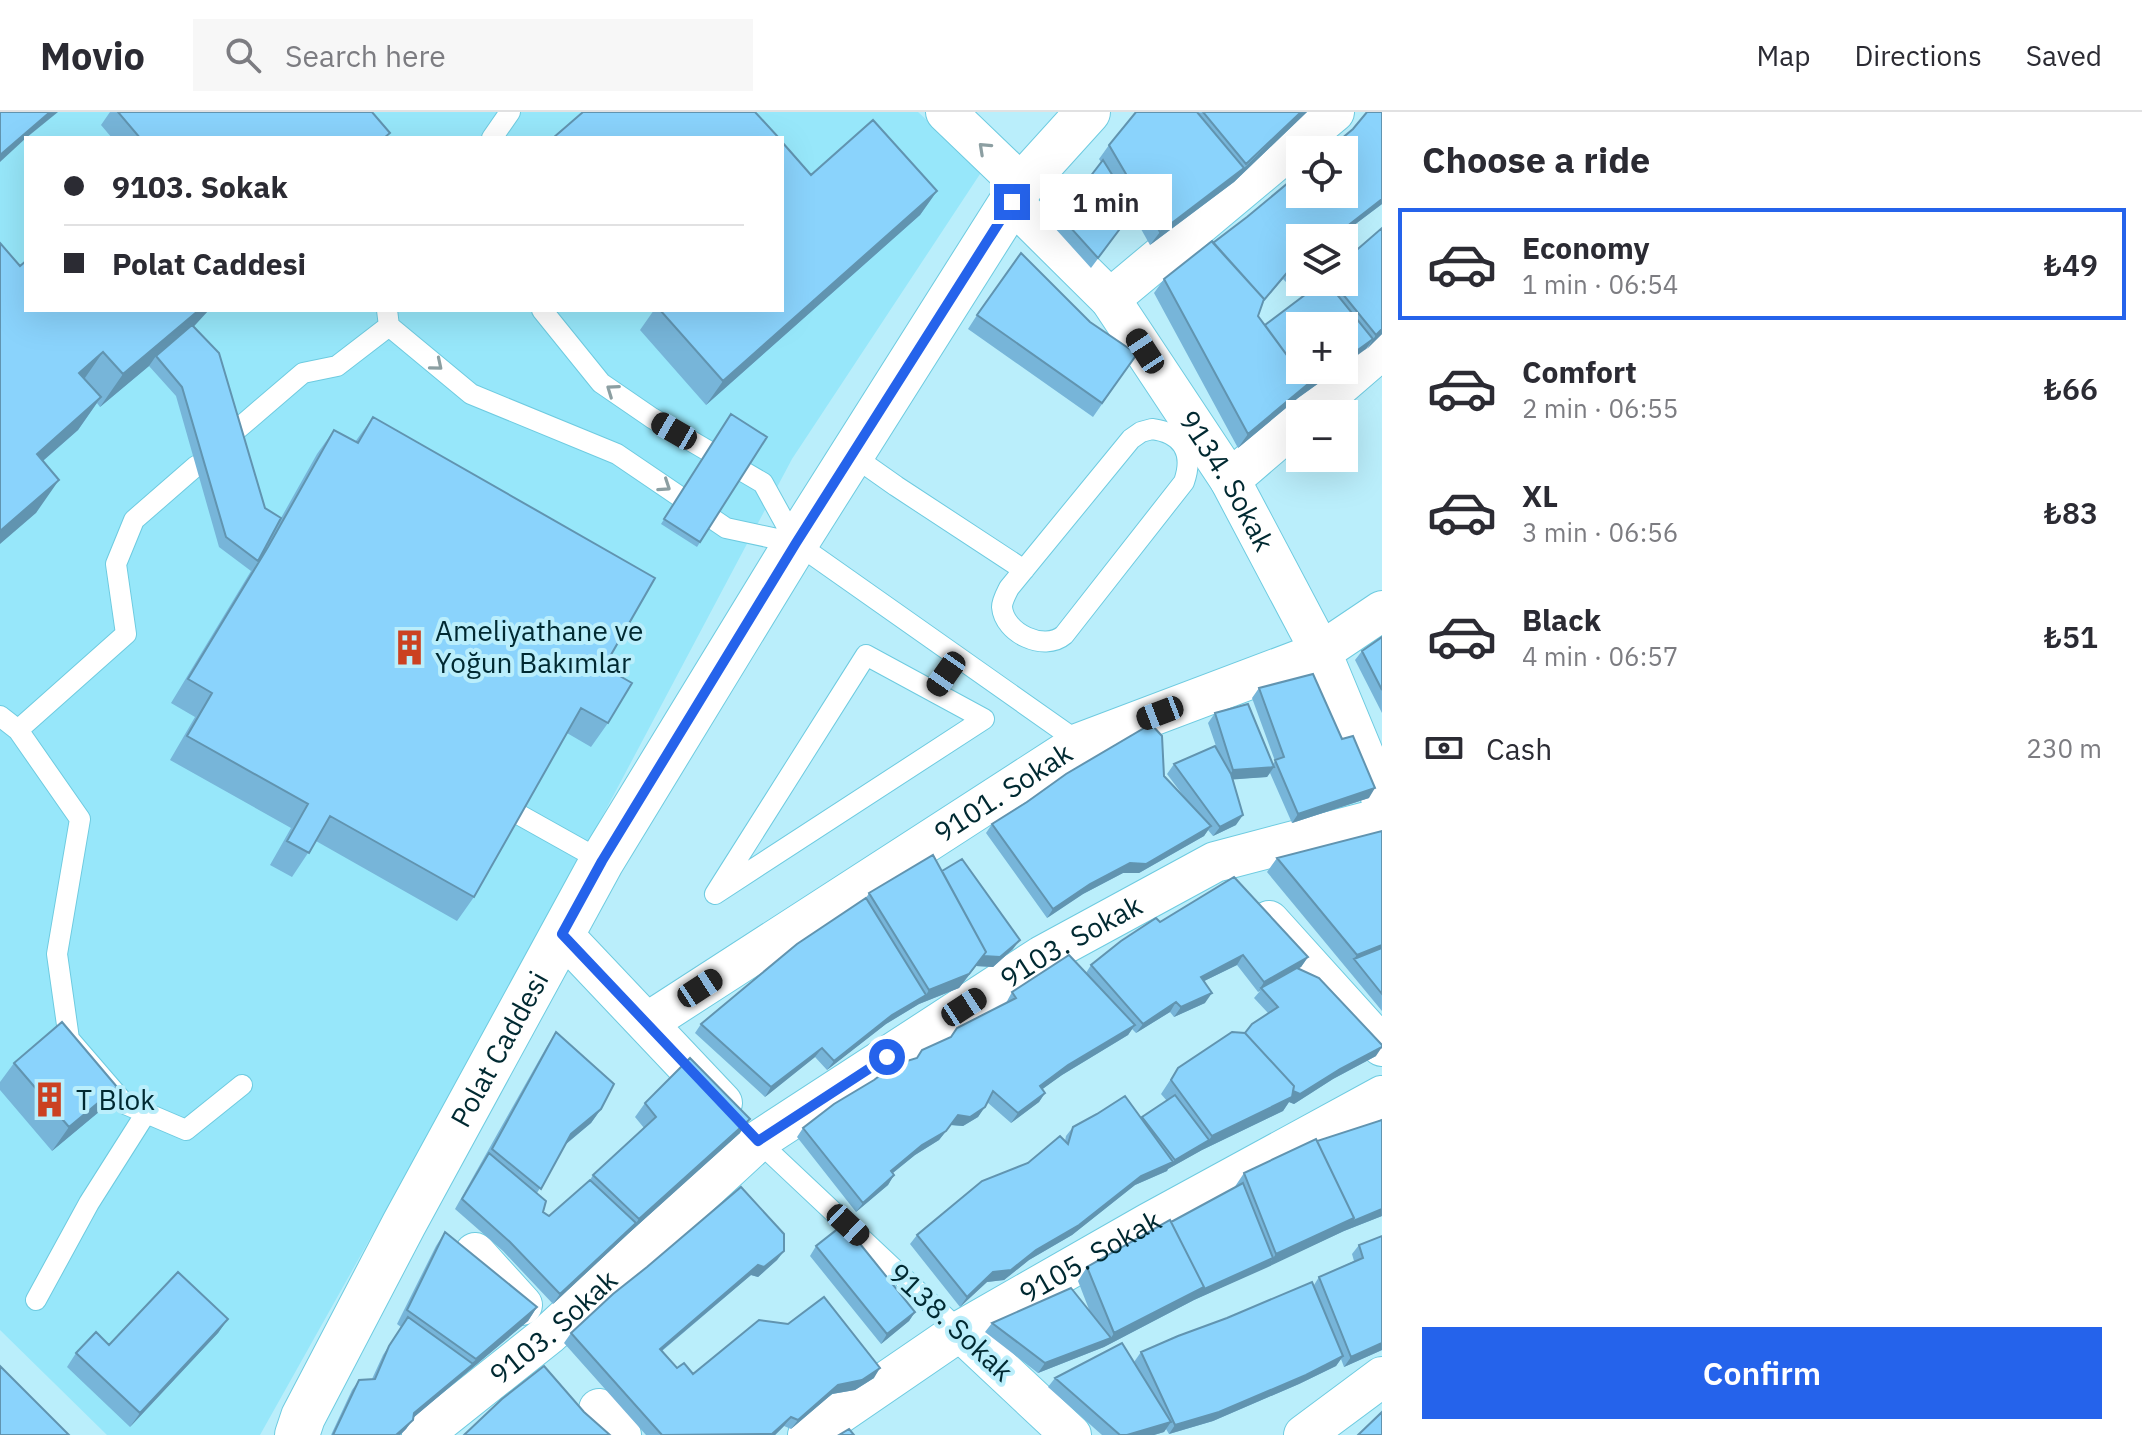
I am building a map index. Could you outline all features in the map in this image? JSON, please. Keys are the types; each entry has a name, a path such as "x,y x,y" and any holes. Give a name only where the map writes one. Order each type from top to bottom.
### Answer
{"main road":[{"name":"Polat Caddesi","path":"297,1435 303,1417 382,1266 602,861 796,543 1017,193 1088,112"}],"street":[{"name":"9134. Sokak","path":"946,112 1110,299 1230,480 1321,652 1382,799"},
{"path":"1110,299 1334,112"},
{"path":"1323,400 1382,349"},
{"path":"1230,480 1286,432"},
{"name":"9101. Sokak","path":"647,1023 1080,743 1321,652 1382,611"},
{"name":"9103. Sokak","path":"422,1435 549,1334 758,1141 1042,956 1215,862 1382,818"},
{"path":"1215,862 1382,1046"},
{"name":"9138. Sokak","path":"562,934 758,1141"},
{"name":"9105. Sokak","path":"808,1435 960,1331 1149,1223 1382,1096"},
{"path":"475,1253 549,1334"},
{"name":"9138. Sokak","path":"960,1331 1071,1435"},
{"path":"1304,1435 1382,1377"}],"lane":[{"path":"493,136 510,112"},
{"path":"544,312 601,383 652,418 763,483 796,543"},
{"path":"233,433 303,373 337,366 388,318 471,394 617,454 726,528 796,543 1080,743"},
{"path":"1152,429 1174,435 1183,444 1188,456 1184,482 1064,635 1056,641 1040,643 1026,637 1005,616 1002,607 1004,598 1024,570 1131,439 1152,429"},
{"path":"852,455 1024,570"},
{"path":"18,730 126,634 116,564 134,520 196,466"},
{"path":"866,655 934,692 984,719 715,894 866,655"},
{"path":"934,692 958,657"},
{"path":"0,716 18,730 80,819 57,954 69,1039 125,1104 186,1130 242,1085"},
{"path":"518,814 602,861"},
{"path":"36,1300 89,1203 146,1113"},
{"name":"9138. Sokak","path":"758,1141 960,1331"}],"shaded area":[{"path":"0,112 918,112 982,171 792,459 525,962 260,1435 107,1435 0,1330"}],"building":[{"path":"0,112 50,112 0,155"},
{"path":"118,112 372,112 390,133 386,136 138,136"},
{"path":"583,112 755,112 777,136 555,136"},
{"path":"1136,112 1197,112 1244,168 1160,232 1109,145"},
{"path":"1203,112 1301,112 1246,164"},
{"path":"1367,112 1382,112 1382,199 1350,224 1286,224 1286,274 1264,300 1213,243 1286,185 1286,208 1358,208 1358,136 1345,136"},
{"path":"873,120 937,191 723,381 662,312 784,312 784,144 811,175"},
{"path":"1103,160 1134,210 1098,258 1060,216"},
{"path":"1382,228 1382,329 1376,335 1344,296 1358,296 1358,249"},
{"path":"1212,241 1264,299 1258,316 1286,354 1286,384 1308,384 1248,434 1164,279"},
{"path":"0,243 20,266 24,263 24,312 197,312 123,374 103,352 79,373 101,397 37,454 59,480 0,531"},
{"path":"1021,253 1090,322 1137,354 1102,403 977,315"},
{"path":"1303,296 1338,296 1351,312 1286,312 1286,354 1265,325"},
{"path":"1358,320 1373,339 1358,350"},
{"path":"192,325 219,353 265,508 281,518 258,561 226,537 182,387 156,356"},
{"path":"731,414 767,437 700,542 664,519"},
{"name":"Ameliyathane ve Yoğun Bakımlar","path":"373,417 655,578 604,667 632,683 608,723 581,708 474,897 330,816 309,853 287,841 308,804 187,736 212,693 188,679 334,430 358,443"},
{"path":"1382,637 1382,690 1362,651"},
{"path":"1313,674 1342,739 1353,736 1375,788 1298,814 1275,760 1284,757 1259,688"},
{"path":"1248,704 1274,767 1233,770 1215,713"},
{"path":"1151,724 1162,736 1164,776 1211,826 1146,864 1130,863 1090,884 1053,909 992,824 1066,774"},
{"path":"1215,746 1231,774 1243,815 1220,827 1174,764"},
{"path":"1382,831 1382,945 1357,955 1277,858"},
{"path":"933,855 986,952 969,974 929,990 869,893"},
{"path":"962,859 1020,940 1000,957 983,956 986,952 942,871"},
{"path":"1234,877 1308,957 1264,982 1243,955 1201,977 1212,993 1181,1007 1176,1002 1143,1024 1091,965 1156,918 1160,922"},
{"path":"866,898 926,995 892,1015 834,1061 822,1048 771,1087 701,1024 797,944"},
{"path":"1382,948 1382,994 1354,959"},
{"path":"1069,955 1135,1025 1068,1065 1040,1086 1045,1093 1018,1113 993,1091 985,1107 970,1117 958,1115 946,1131 922,1145 891,1171 894,1175 863,1203 803,1128 894,1065 917,1058 922,1050 951,1037 957,1028 1016,998 1012,992"},
{"path":"1297,968 1319,978 1382,1045 1300,1094 1293,1091 1294,1086 1245,1033 1252,1024 1278,1007 1261,988"},
{"path":"62,1022 117,1087 69,1127 14,1063"},
{"path":"556,1032 614,1084 601,1109 571,1134 541,1189 492,1149"},
{"path":"1232,1032 1245,1033 1294,1086 1292,1097 1212,1136 1171,1080 1178,1068"},
{"path":"690,1058 750,1119 639,1219 593,1175 656,1117 645,1103"},
{"path":"1175,1095 1209,1140 1175,1160 1142,1117"},
{"path":"1125,1096 1173,1162 1141,1176 1079,1225 1036,1250 1011,1270 993,1272 967,1297 917,1235 982,1181 1028,1163 1060,1136 1068,1144 1073,1127"},
{"path":"1382,1120 1382,1209 1351,1222 1354,1218 1317,1141"},
{"path":"1316,1139 1354,1218 1276,1254 1244,1173"},
{"path":"489,1153 546,1201 543,1212 549,1216 590,1180 636,1223 560,1294 510,1242 462,1199"},
{"path":"1243,1183 1273,1258 1200,1291 1204,1287 1171,1222"},
{"path":"741,1187 784,1234 784,1251 764,1267 758,1265 660,1349 677,1368 684,1363 693,1374 759,1320 788,1324 824,1297 880,1368 862,1380 838,1385 798,1420 791,1417 772,1434 662,1435 571,1333"},
{"path":"1170,1220 1204,1287 1114,1333 1087,1267"},
{"path":"844,1224 915,1312 887,1334 816,1246"},
{"path":"445,1232 537,1307 476,1359 407,1310"},
{"path":"1382,1236 1382,1343 1351,1357 1319,1277 1363,1258 1359,1245"},
{"path":"178,1272 228,1319 140,1413 76,1353 96,1332 109,1345"},
{"path":"1312,1282 1343,1356 1219,1412 1175,1425 1141,1352"},
{"path":"1071,1288 1111,1338 1045,1363 992,1323"},
{"path":"408,1317 473,1364 414,1413 413,1420 396,1435 333,1435 359,1380 375,1379 389,1346"},
{"path":"1122,1343 1171,1422 1120,1435 1055,1378"},
{"path":"0,1366 69,1435 0,1435"},
{"path":"544,1366 584,1412 610,1435 464,1435 502,1399"},
{"path":"1382,1412 1382,1435 1358,1435"},
{"path":"849,1429 854,1435 839,1435"}],"place":[{"name":"Ameliyathane ve Yoğun Bakımlar","path":"409,647"},
{"name":"T Blok","path":"50,1100"}],"route":[{"path":"887,1057 758,1141 562,934 602,861 796,543 1012,202"}]}
